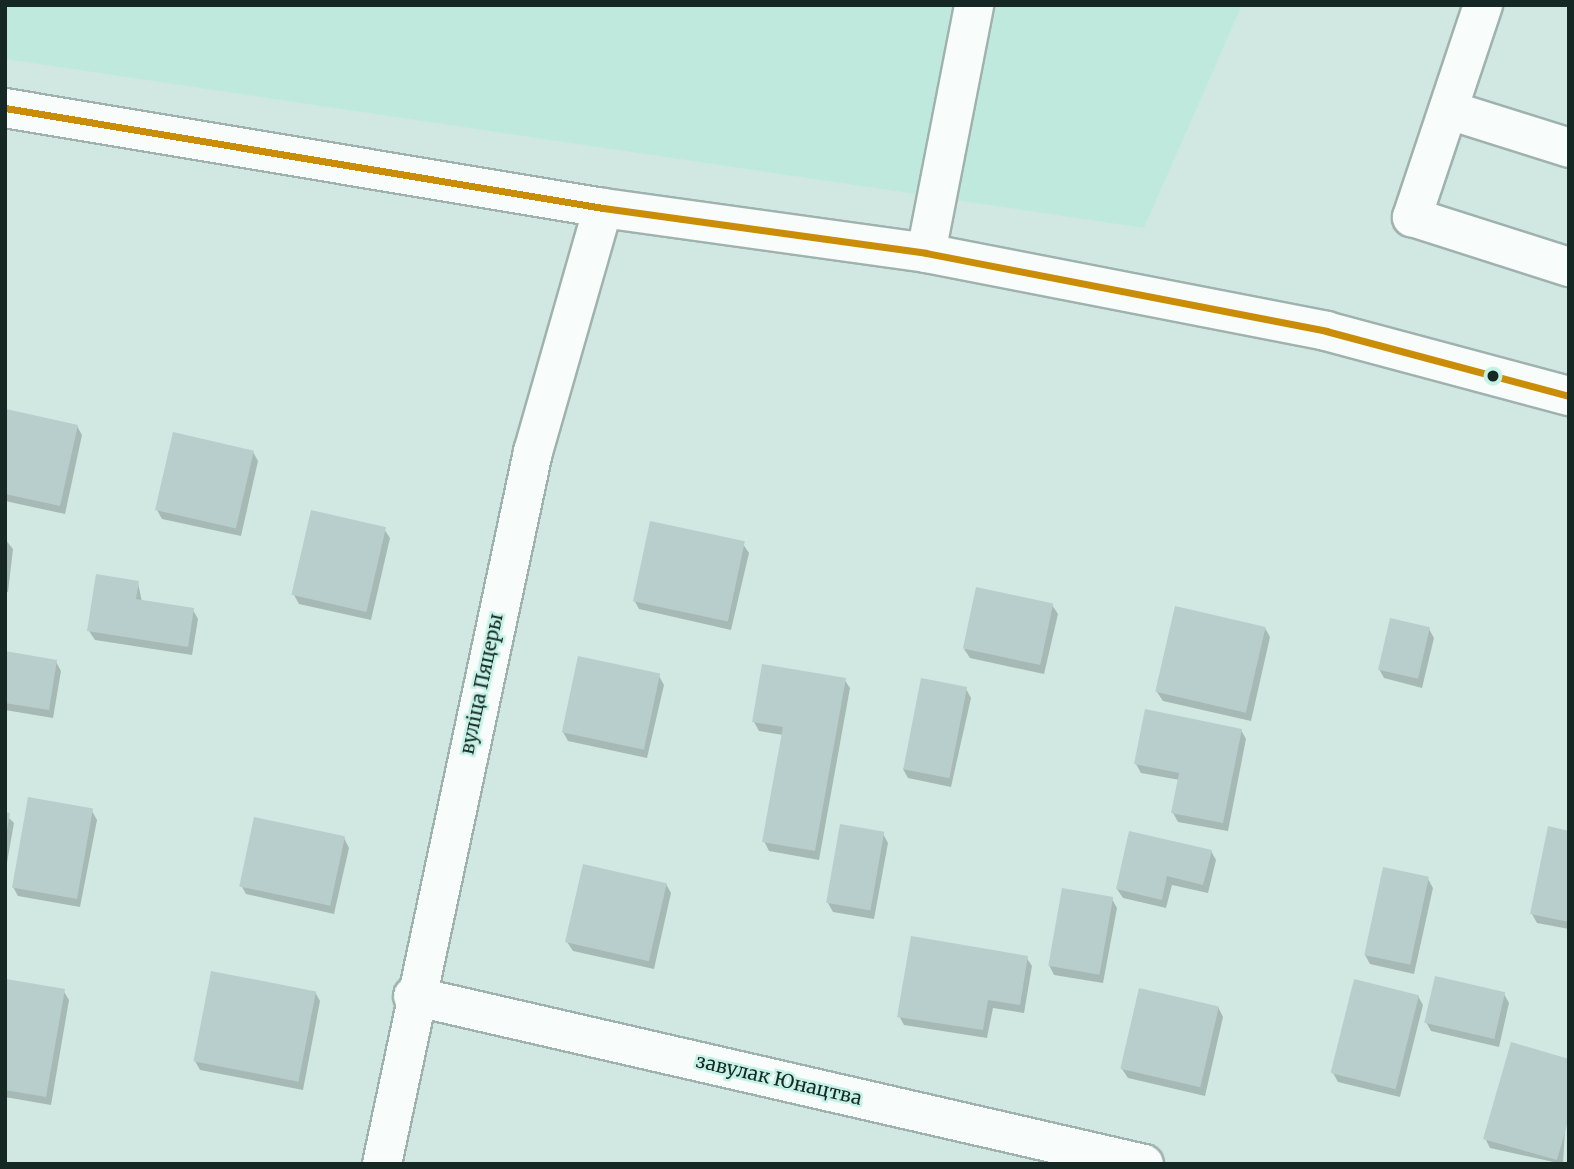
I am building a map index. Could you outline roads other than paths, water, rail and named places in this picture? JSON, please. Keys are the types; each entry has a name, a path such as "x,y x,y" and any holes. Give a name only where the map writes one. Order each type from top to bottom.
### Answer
{"street":[{"path":"926,253 974,5"},
{"path":"1483,5 1451,111 1412,217 1569,268"},
{"path":"5,107 603,208 926,253 1325,331 1569,396"},
{"path":"1451,111 1569,148"},
{"name":"вуліца Пяцеры","path":"382,1164 413,996 533,452 603,208"},
{"name":"завулак Юнацтва","path":"413,996 1144,1164"}]}
